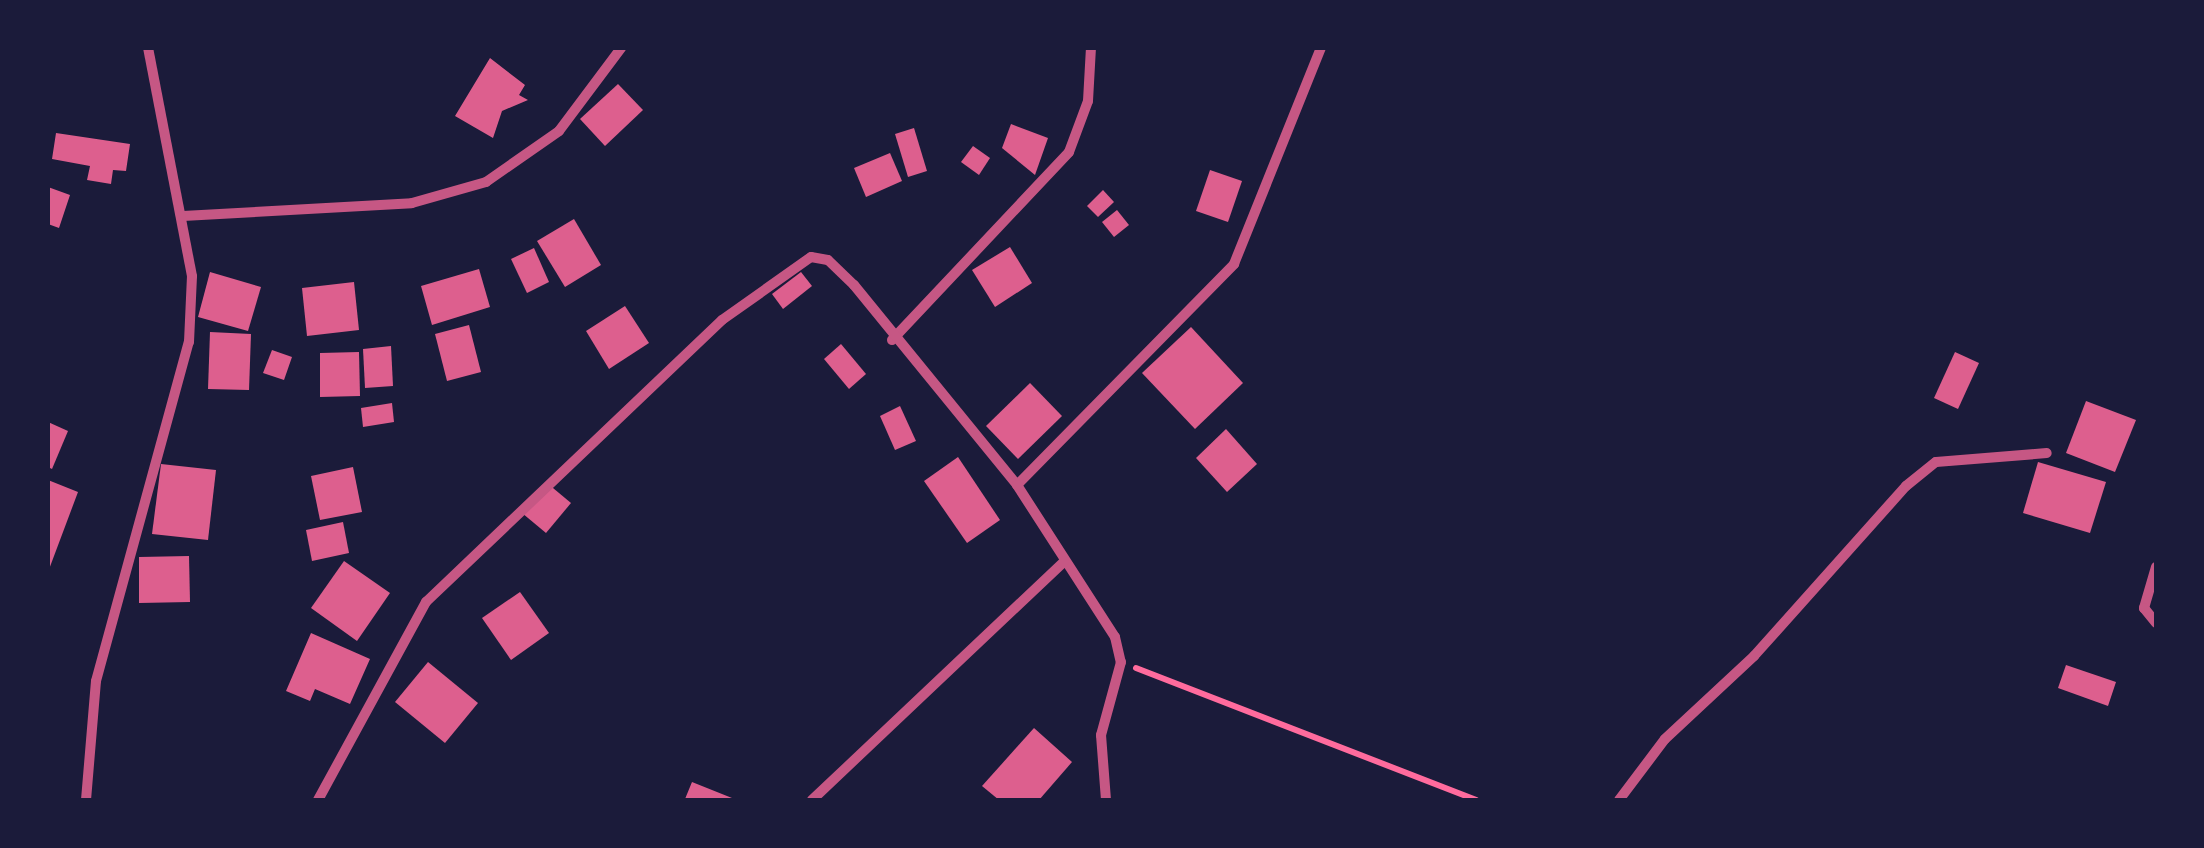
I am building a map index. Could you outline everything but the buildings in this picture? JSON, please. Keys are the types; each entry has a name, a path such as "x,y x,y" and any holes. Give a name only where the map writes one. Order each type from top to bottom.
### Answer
{"street":[{"path":"86,800 96,681 189,342 184,216 148,48"},
{"path":"184,216 412,203 486,182 559,132 622,48"},
{"path":"892,340 1068,152 1088,101 1091,48"},
{"path":"1018,485 1234,264 1321,48"},
{"path":"318,800 426,602 540,486 786,269 828,260 1018,485 1115,637 1121,662 1100,735 1106,800"},
{"path":"1620,800 1665,738 1754,656 1906,486 1936,462 2047,453"},
{"path":"812,800 1064,562"},
{"path":"2156,567 2144,608 2156,623"}],"path":[{"path":"1121,662 1476,800"}]}
